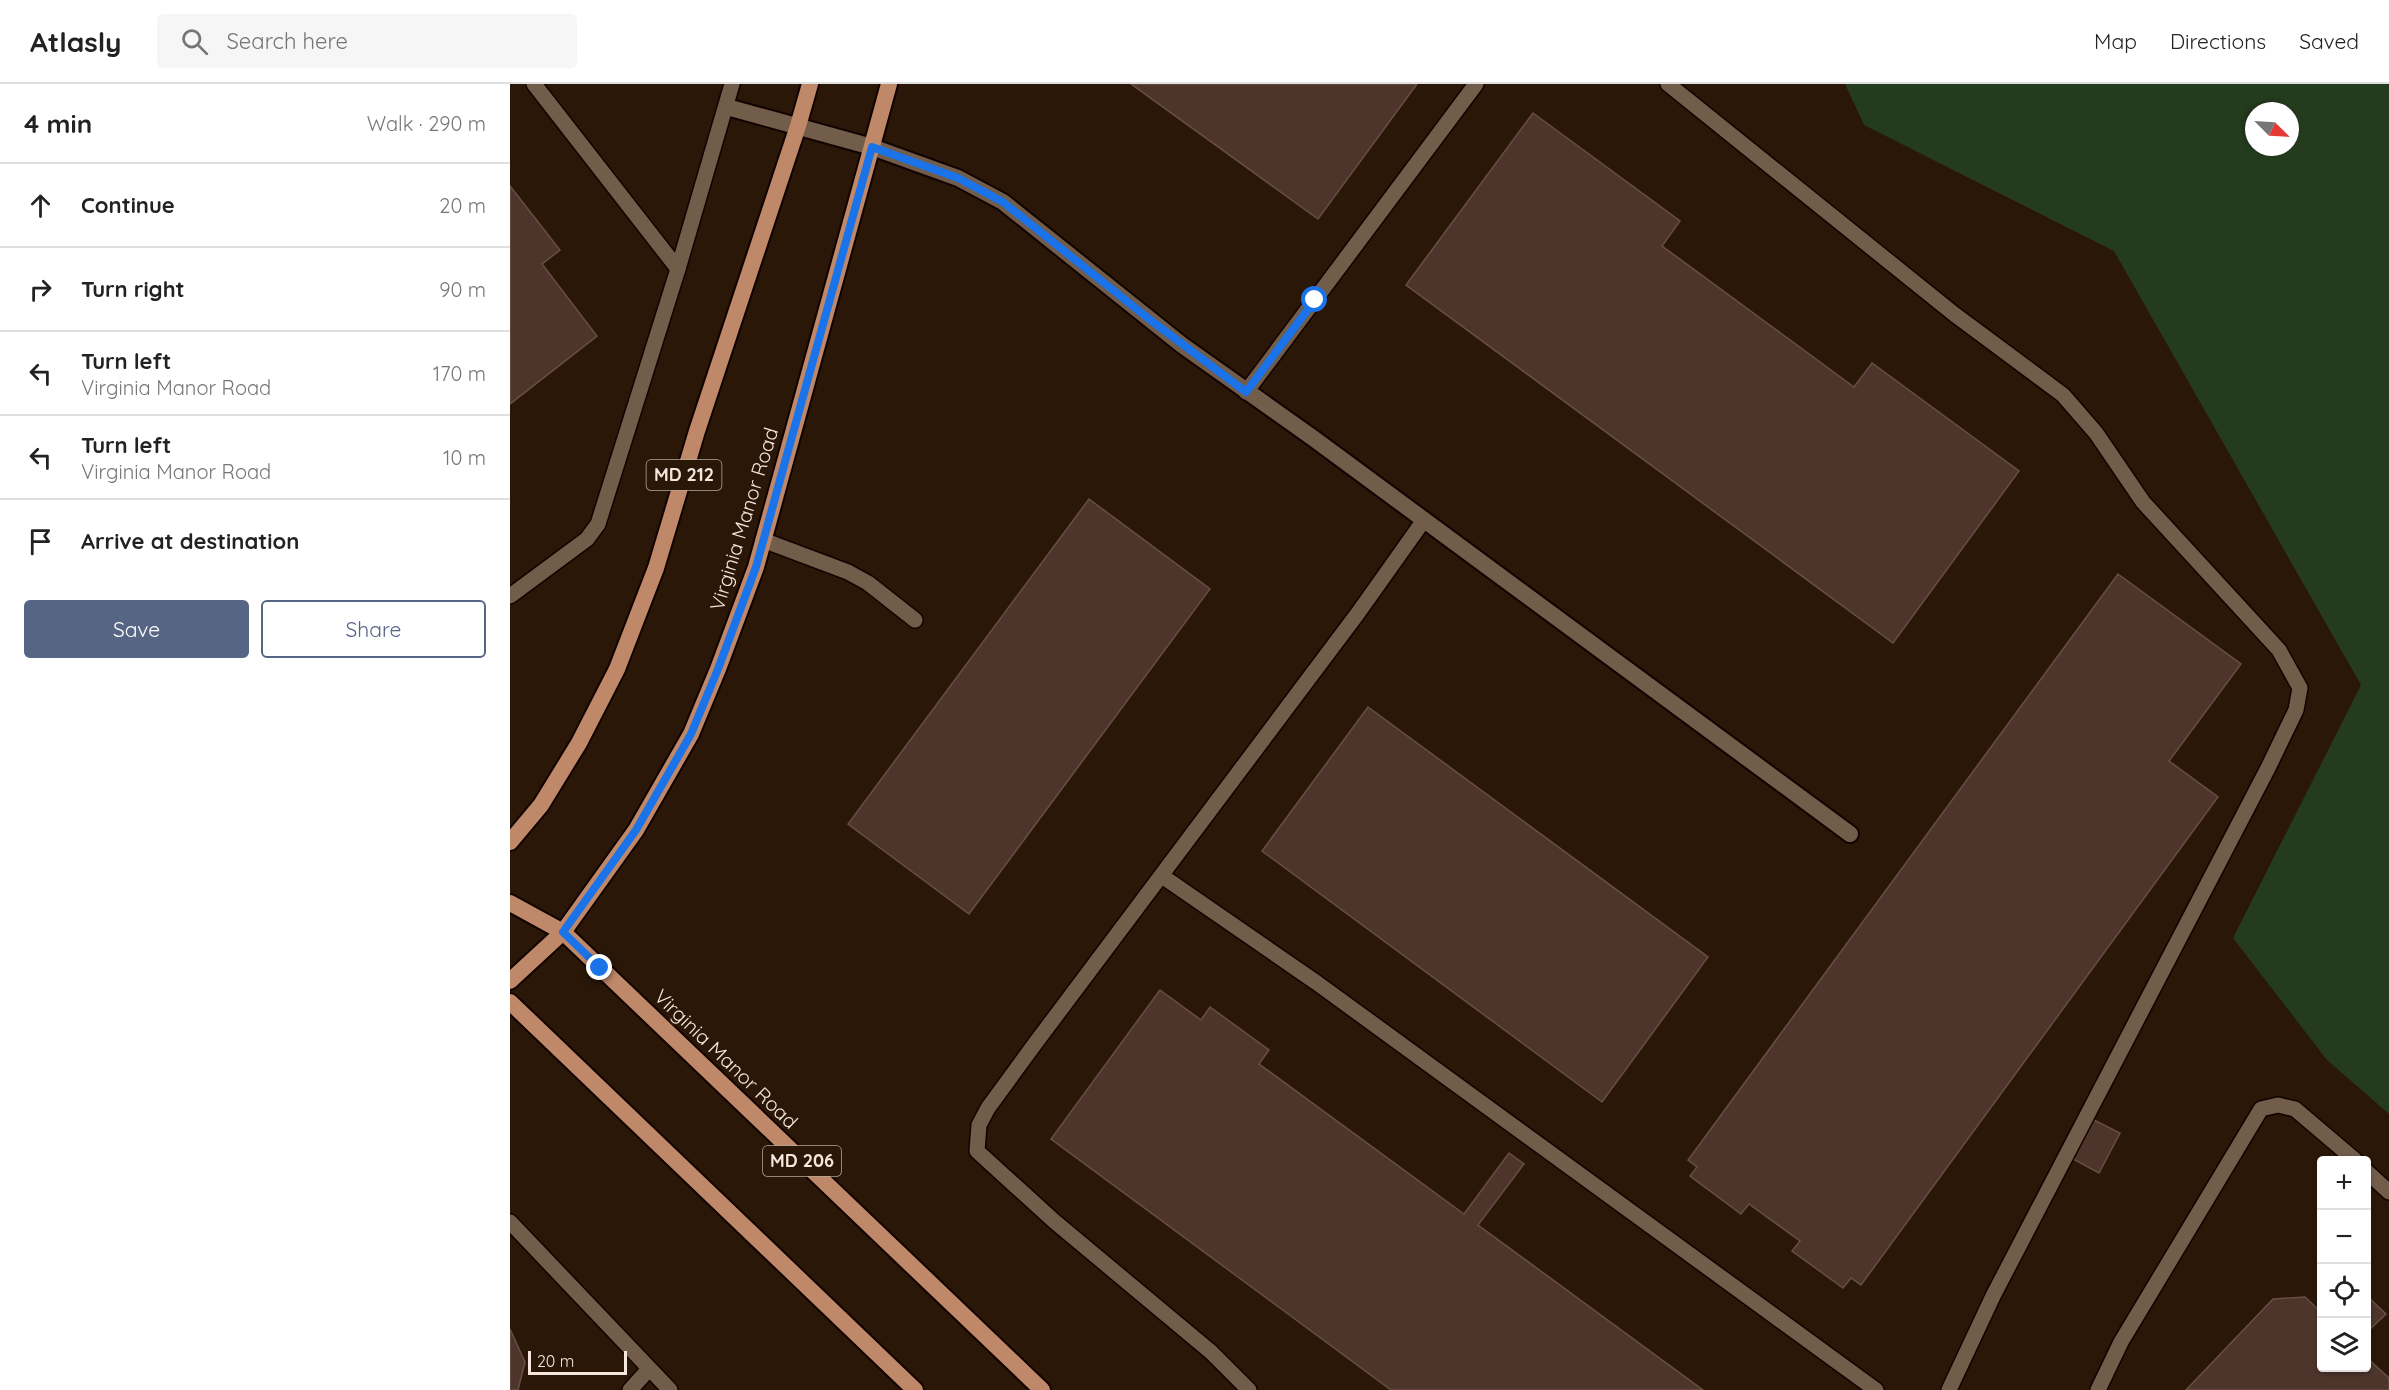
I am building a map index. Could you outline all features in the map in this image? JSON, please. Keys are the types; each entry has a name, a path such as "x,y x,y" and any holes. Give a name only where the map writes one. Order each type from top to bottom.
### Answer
{"main road":[{"name":"MD 212","path":"510,842 541,804 563,769 617,669 656,568 697,431 810,84"},
{"name":"Virginia Manor Road","path":"563,932 636,830 691,734 718,669 756,567 889,84"},
{"name":"Virginia Manor Road","path":"510,903 563,932 1042,1390"},
{"path":"510,981 563,932"},
{"path":"510,1002 915,1390"}],"street":[{"path":"727,107 872,147 958,178 1003,202 1149,319 1246,392 1424,520 1850,834"}],"lane":[{"path":"534,84 678,269"},
{"path":"510,596 587,539 598,524 678,269 732,84"},
{"path":"1246,392 1476,84"},
{"path":"1668,84 1954,314 2063,395 2096,433 2143,502 2279,650 2300,688 2296,710 2268,768 1993,1296 1949,1390"},
{"path":"1250,1390 1211,1352 1054,1221 977,1150 979,1125 988,1108 1358,613 1424,520"},
{"path":"763,540 848,572 868,583 915,620"},
{"path":"1161,876 1317,984 1876,1390"},
{"path":"2098,1390 2121,1342 2261,1109 2278,1105 2295,1109 2349,1156"},
{"path":"2371,1175 2389,1192"},
{"path":"510,1222 670,1390"},
{"path":"630,1390 649,1369"}],"green space":[{"path":"1845,84 2389,84 2389,1114 2327,1060 2233,938 2361,685 2114,251 1864,125"}],"building":[{"path":"1131,84 1417,84 1318,219"},
{"path":"1533,113 1680,221 1662,246 1854,387 1872,363 2019,471 1893,643 1406,285"},
{"path":"510,186 560,250 542,264 597,336 510,404"},
{"path":"1089,499 1210,589 969,914 848,824"},
{"path":"2118,574 2241,664 2169,761 2218,797 1861,1285 1851,1278 1843,1288 1792,1251 1800,1241 1749,1204 1741,1214 1690,1176 1697,1167 1688,1160"},
{"path":"1368,707 1708,957 1602,1102 1262,851"},
{"path":"1160,990 1201,1020 1210,1007 1269,1050 1259,1064 1464,1214 1509,1153 1524,1164 1478,1225 1703,1390 1391,1390 1051,1139"},
{"path":"2094,1120 2120,1133 2099,1173 2073,1159"},
{"path":"2305,1297 2317,1308 2317,1372 2371,1372 2371,1362 2389,1378 2389,1390 2186,1390 2273,1299"},
{"path":"2371,1300 2386,1314 2371,1328"},
{"path":"510,1329 525,1362 518,1390 510,1390"}],"route":[{"path":"600,968 563,932 636,830 691,734 718,669 756,567 790,436 872,147 958,178 1003,202 1026,218 1182,345 1246,392 1315,300"}]}
